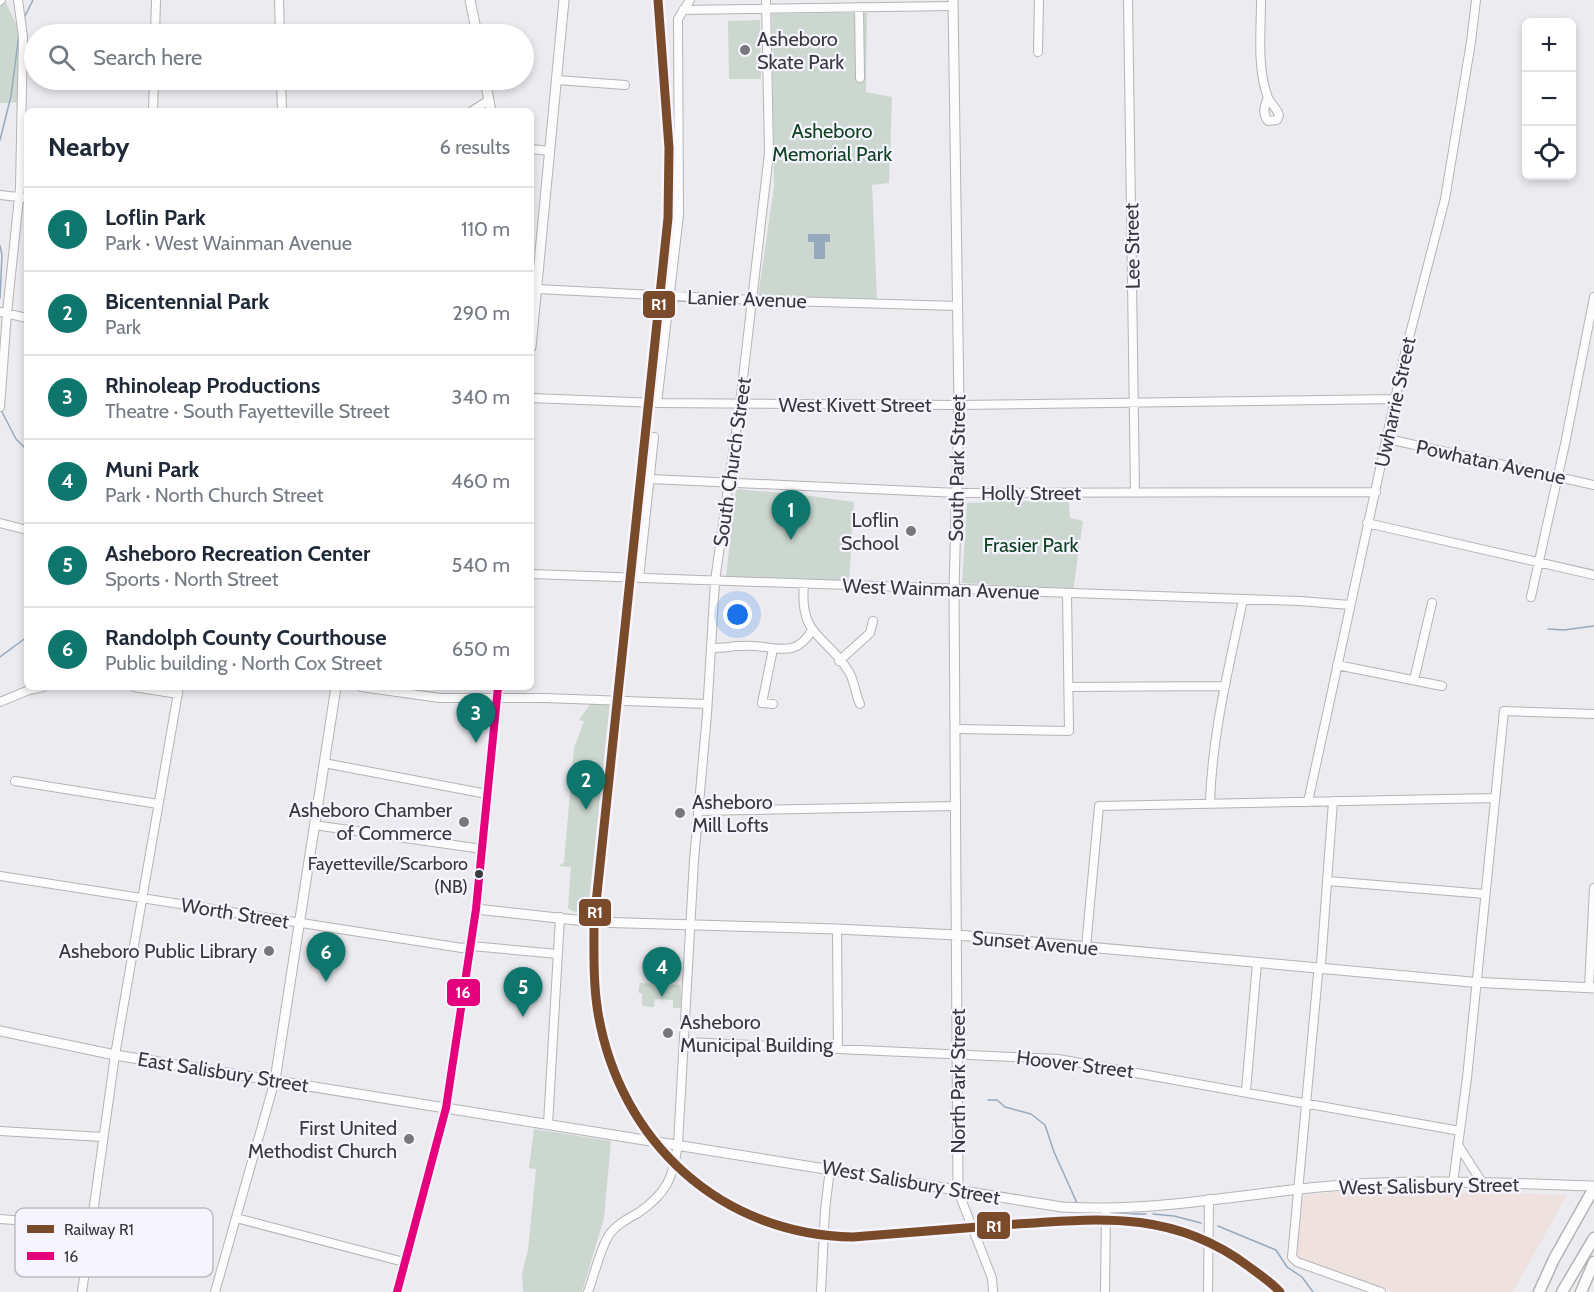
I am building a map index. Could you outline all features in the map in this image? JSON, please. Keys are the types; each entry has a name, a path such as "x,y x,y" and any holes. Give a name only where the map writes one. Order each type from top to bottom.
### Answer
{"highway":[{"path":"1539,1292 1554,1259 1594,1187"},
{"path":"1562,1292 1594,1238"},
{"path":"1581,1292 1594,1262"}],"main road":[{"path":"470,0 475,24"},
{"path":"534,318 564,0"},
{"name":"South Park Street","path":"953,3 959,405 954,589 957,935"},
{"path":"487,90 490,108"},
{"path":"275,1080 336,690"},
{"path":"397,1292 446,1108 476,909 498,690"},
{"name":"Sunset Avenue","path":"476,909 594,922 957,935 1320,969 1476,982 1592,988"},
{"name":"North Park Street","path":"957,935 958,1191"},
{"name":"East Salisbury Street","path":"0,1031 115,1054 446,1108"},
{"name":"West Salisbury Street","path":"446,1108 1062,1207 1106,1208 1379,1183 1594,1187"}],"street":[{"path":"0,407 3,313 20,188 23,37 18,0"},
{"path":"155,24 156,0"},
{"path":"279,0 280,24"},
{"path":"657,403 679,215 678,19 690,0"},
{"path":"1038,52 1039,0"},
{"name":"Lee Street","path":"1128,0 1135,492"},
{"path":"1261,0 1263,75 1268,98"},
{"name":"Uwharrie Street","path":"1308,802 1395,399 1451,172 1476,0"},
{"path":"683,10 766,4 859,7 953,3"},
{"name":"South Church Street","path":"588,1292 608,1237 617,1226 661,1194 669,1184 675,1166 715,581 740,404 769,153 766,4"},
{"path":"859,7 860,78"},
{"path":"557,80 625,85"},
{"path":"153,108 154,90"},
{"path":"281,90 282,108"},
{"path":"477,108 489,100"},
{"path":"534,148 550,151"},
{"path":"0,195 24,198"},
{"name":"Lanier Avenue","path":"537,289 752,300 958,306"},
{"path":"1531,597 1594,297"},
{"path":"3,313 24,317"},
{"name":"West Kivett Street","path":"534,398 657,403 959,405 1395,399"},
{"path":"639,578 654,437"},
{"name":"Powhatan Avenue","path":"1388,439 1594,484"},
{"name":"Holly Street","path":"650,479 958,493 1376,492"},
{"path":"0,523 24,529"},
{"path":"1367,523 1594,574"},
{"name":"West Wainman Avenue","path":"534,574 1350,605"},
{"path":"804,584 803,610 807,622 850,673 860,704"},
{"path":"956,729 1070,731 1067,593"},
{"path":"1210,803 1212,755 1243,600"},
{"path":"1414,680 1432,603"},
{"path":"839,661 870,633 873,621"},
{"path":"711,648 795,647 812,630"},
{"path":"773,649 762,704 774,704"},
{"path":"1337,665 1442,686"},
{"path":"1069,687 1225,686"},
{"path":"0,702 32,690"},
{"path":"93,1208 115,1054 178,690"},
{"path":"380,690 431,698 545,698 707,704"},
{"path":"1453,1183 1504,711 1594,714"},
{"path":"324,763 488,794"},
{"path":"15,781 158,804"},
{"path":"1086,947 1098,806 1495,798"},
{"path":"1333,801 1320,969 1305,1102 1292,1257 1297,1262 1366,1289 1381,1292"},
{"path":"698,811 956,806"},
{"path":"314,825 482,849"},
{"name":"Worth Street","path":"0,876 462,948 471,946 558,954"},
{"path":"1328,880 1485,894"},
{"path":"1592,988 1594,888"},
{"path":"548,1124 560,917"},
{"path":"837,929 838,1049"},
{"path":"1245,1091 1257,963"},
{"name":"Hoover Street","path":"685,1042 1058,1059 1460,1131"},
{"path":"215,1292 275,1080"},
{"path":"0,1131 103,1137"},
{"path":"1458,1145 1483,1184"},
{"path":"821,1292 825,1210 830,1169"},
{"name":"North Park Street","path":"958,1191 992,1278 993,1292"},
{"path":"1208,1292 1209,1199"},
{"path":"1105,1292 1106,1208"},
{"path":"236,1218 404,1262"},
{"path":"0,1219 15,1220"},
{"path":"82,1292 84,1277"}],"shaded area":[{"path":"1377,1188 1567,1195 1513,1292 1391,1292 1295,1257 1304,1195"}],"green space":[{"path":"5,1 19,30 22,102 0,103 0,6"},
{"name":"Asheboro Memorial Park","path":"867,13 866,92 892,97 889,183 872,185 877,300 758,297 774,187 772,14"},
{"name":"Asheboro Skate Park","path":"760,20 761,79 729,79 728,21"},
{"path":"736,489 854,502 849,581 726,577"},
{"name":"Frasier Park","path":"1069,502 1070,518 1083,521 1073,591 962,583 967,503"},
{"path":"591,703 613,705 593,915 572,911 568,908 571,867 559,866 564,862 574,748 584,721 579,720"},
{"path":"640,983 681,985 681,1008 673,1008 673,1000 655,999 654,1007 642,1006 642,994 638,992"},
{"path":"534,1129 611,1141 604,1218 582,1292 523,1292 522,1274 528,1250 536,1169 529,1168"}],"water":[{"path":"808,234 830,234 830,242 825,242 825,259 814,259 814,242 808,242"}],"waterway":[{"path":"24,18 33,0"},
{"path":"0,140 11,96 19,34"},
{"path":"0,246 2,255 0,298"},
{"path":"1,410 16,439 24,447"},
{"path":"1548,629 1564,630 1594,626"},
{"path":"0,657 24,639"},
{"path":"988,1100 997,1100 1005,1107 1031,1114 1045,1125 1054,1152 1077,1203"},
{"path":"1082,1212 1104,1214"},
{"path":"1114,1214 1146,1214"},
{"path":"1153,1214 1174,1216 1201,1223"},
{"path":"1218,1226 1276,1250 1287,1267 1302,1277 1313,1292"}],"rail line":[{"name":"R1","path":"658,0 669,148 668,218 594,922 598,1013 610,1060 629,1102 654,1140 684,1173 720,1199 761,1219 805,1232 853,1237 1069,1221 1130,1222 1160,1226 1190,1234 1219,1247 1269,1281 1280,1292"}],"transit line":[{"name":"16","path":"397,1292 446,1108 476,909 498,690"}],"place":[{"name":"Asheboro Skate Park","path":"745,50"},
{"name":"Loflin School","path":"911,531"},
{"name":"Loflin Park","path":"791,540"},
{"name":"Rhinoleap Productions","path":"476,743"},
{"name":"Bicentennial Park","path":"586,810"},
{"name":"Asheboro Mill Lofts","path":"680,813"},
{"name":"Asheboro Chamber of Commerce","path":"464,822"},
{"name":"Fayetteville/Scarboro (NB)","path":"479,874"},
{"name":"Asheboro Public Library","path":"269,951"},
{"name":"Randolph County Courthouse","path":"326,982"},
{"name":"Muni Park","path":"662,997"},
{"name":"Asheboro Recreation Center","path":"523,1017"},
{"name":"Asheboro Municipal Building","path":"668,1033"},
{"name":"First United Methodist Church","path":"409,1139"}]}
